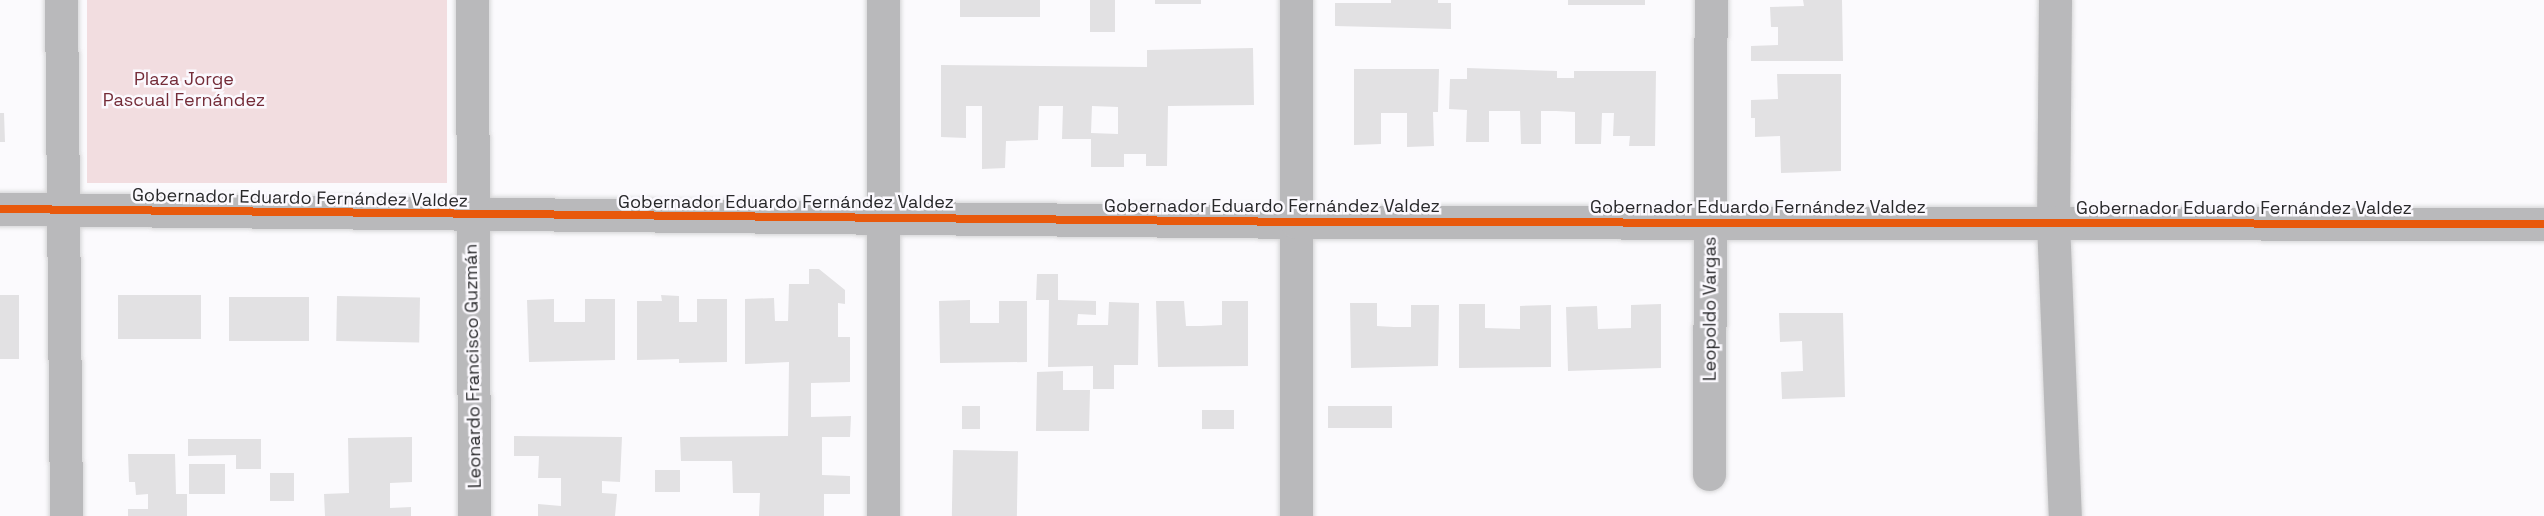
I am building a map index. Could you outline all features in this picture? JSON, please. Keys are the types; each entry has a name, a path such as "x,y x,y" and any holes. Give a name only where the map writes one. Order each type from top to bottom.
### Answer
{"street":[{"path":"61,0 66,516"},
{"name":"Leonardo Francisco Guzmán","path":"472,0 471,216 474,516"},
{"path":"883,0 883,516"},
{"path":"1296,0 1296,516"},
{"name":"Leopoldo Vargas","path":"1709,474 1711,0"},
{"path":"2055,0 2053,222 2065,516"},
{"name":"Gobernador Eduardo Fernández Valdez","path":"0,209 471,216 884,217 1296,222 2544,224"}],"green space":[{"name":"Plaza Jorge Pascual Fernández","path":"87,0 447,0 447,183 87,183"}],"building":[{"path":"960,0 1040,0 1040,17 960,17"},
{"path":"1090,0 1115,0 1115,32 1090,32"},
{"path":"1155,0 1201,0 1201,4 1155,4"},
{"path":"1391,0 1438,0 1438,3 1451,3 1451,29 1335,26 1335,3 1391,3"},
{"path":"1568,0 1645,0 1645,5 1568,5"},
{"path":"1803,0 1842,0 1843,61 1751,61 1751,46 1778,45 1778,27 1771,27 1770,7 1804,6"},
{"path":"1253,48 1254,105 1168,106 1167,166 1146,166 1146,154 1124,154 1124,167 1091,167 1091,139 1062,139 1063,106 1039,106 1038,140 1006,141 1005,168 982,169 982,106 966,106 966,138 941,137 941,65 1147,67 1147,50","holes":["1092,106 1118,107 1118,134 1091,133"]},
{"path":"1467,68 1557,71 1557,78 1574,78 1574,71 1656,71 1655,146 1629,146 1630,136 1613,136 1614,113 1602,113 1601,144 1575,144 1575,112 1556,111 1541,111 1541,144 1521,144 1520,111 1489,111 1489,142 1466,142 1467,110 1449,109 1450,79 1467,79"},
{"path":"1354,69 1439,69 1438,112 1433,112 1434,146 1407,147 1407,113 1381,113 1381,144 1354,145"},
{"path":"1777,74 1841,74 1841,171 1781,173 1780,136 1755,137 1755,118 1751,118 1751,100 1778,99"},
{"path":"0,113 4,113 5,142 0,142"},
{"path":"809,269 819,269 845,290 845,304 838,303 838,337 850,337 850,382 811,383 811,417 851,416 850,437 822,437 822,475 850,476 850,494 824,494 824,516 759,516 760,493 733,493 732,461 681,461 680,437 788,436 789,362 745,364 745,299 774,298 775,321 788,321 789,284 809,284"},
{"path":"1037,274 1058,274 1058,300 1096,301 1096,315 1078,314 1077,325 1108,325 1109,302 1139,303 1138,365 1114,365 1114,389 1093,389 1093,366 1048,367 1049,300 1036,300"},
{"path":"0,295 19,295 19,359 0,359"},
{"path":"118,295 201,295 201,339 118,339"},
{"path":"661,295 679,296 679,322 697,322 697,299 727,299 727,362 679,363 679,359 637,360 637,301 662,301"},
{"path":"337,296 420,297 419,342 336,341"},
{"path":"229,297 309,297 309,341 229,341"},
{"path":"554,299 554,322 585,322 585,299 615,299 615,360 529,362 527,300"},
{"path":"970,300 970,323 999,323 999,301 1027,301 1027,362 940,363 939,301"},
{"path":"1156,301 1184,301 1186,326 1201,326 1222,325 1222,301 1248,301 1248,366 1158,367"},
{"path":"1350,303 1377,303 1377,326 1394,327 1411,327 1411,305 1439,305 1438,366 1351,368"},
{"path":"1459,304 1485,304 1485,328 1520,329 1520,306 1551,305 1551,367 1459,368"},
{"path":"1661,304 1661,368 1568,371 1566,307 1597,306 1598,329 1631,328 1631,305"},
{"path":"1779,313 1843,313 1845,397 1782,399 1781,372 1803,371 1802,341 1780,342"},
{"path":"1063,371 1063,390 1090,390 1089,431 1036,431 1037,372"},
{"path":"962,406 980,406 980,429 962,429"},
{"path":"1328,406 1392,406 1392,428 1328,428"},
{"path":"1202,410 1234,410 1234,429 1202,429"},
{"path":"514,436 622,437 620,482 602,481 602,493 617,494 615,516 538,516 538,504 561,506 561,478 538,478 539,456 514,456"},
{"path":"412,437 412,482 390,483 390,508 411,507 411,516 325,516 324,494 349,493 348,438"},
{"path":"188,439 261,439 261,469 236,469 236,455 188,456"},
{"path":"953,450 1018,451 1017,516 952,516"},
{"path":"128,454 175,454 176,494 187,494 187,516 128,516 128,509 148,509 148,494 136,495 135,482 129,482"},
{"path":"189,464 225,464 225,494 189,494"},
{"path":"655,470 680,470 680,492 655,492"},
{"path":"270,473 294,473 294,501 270,501"}],"cycle path":[{"path":"0,209 1296,222 2544,224"}]}
